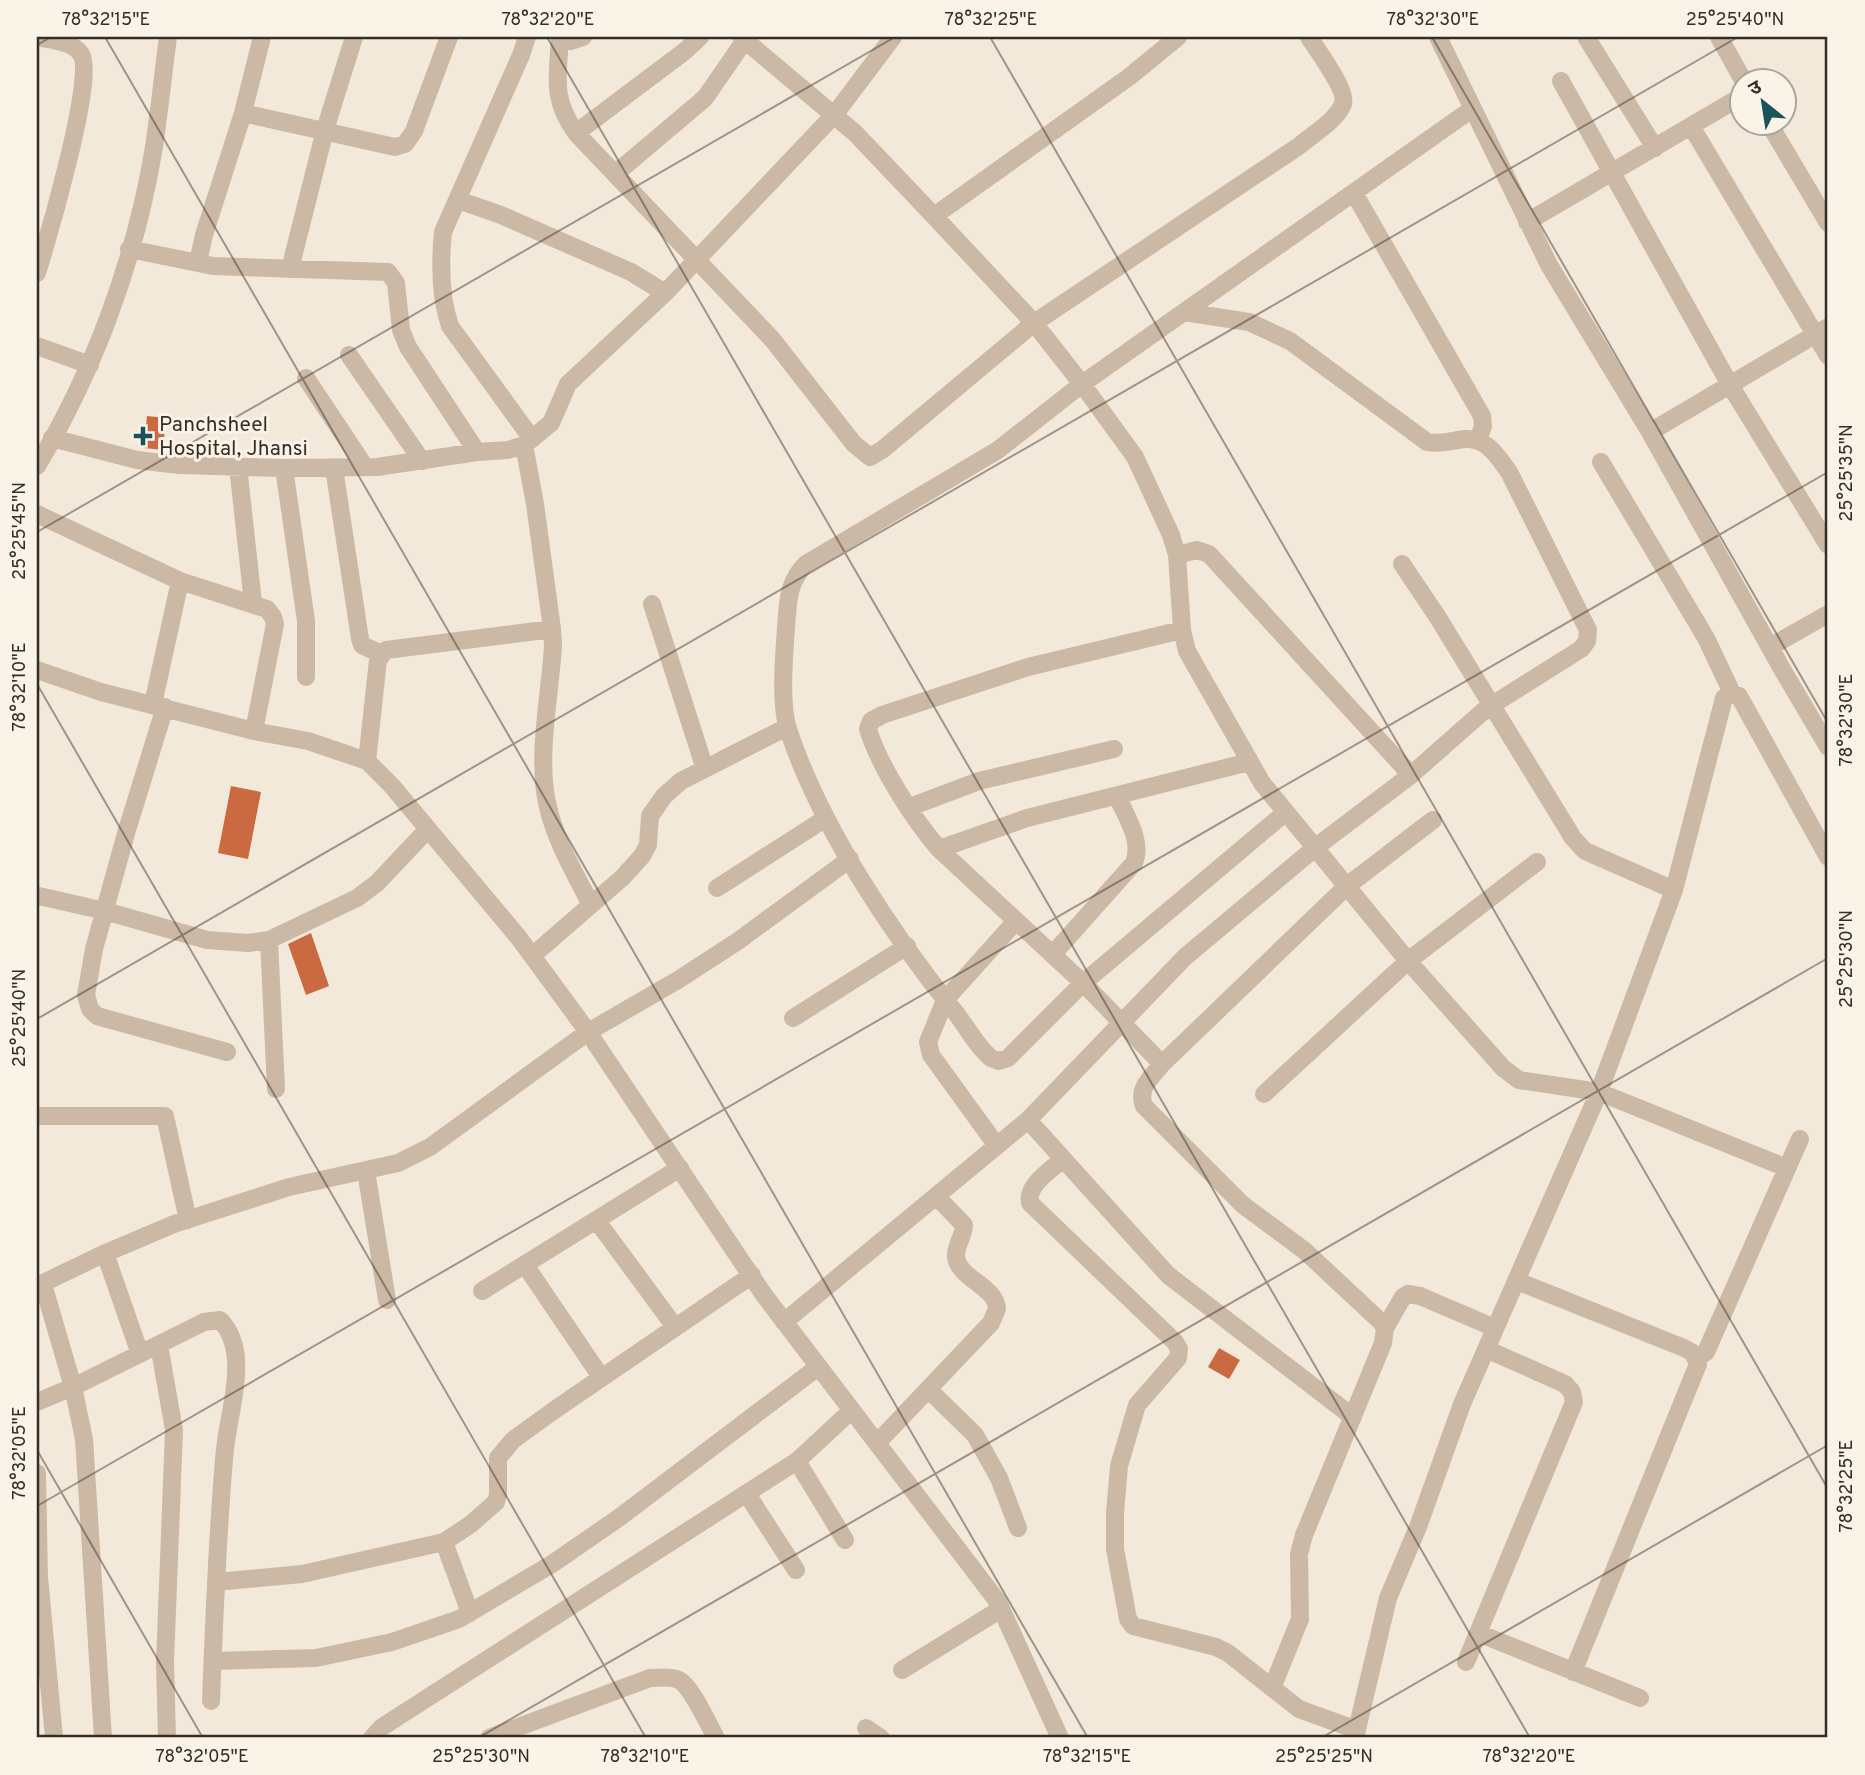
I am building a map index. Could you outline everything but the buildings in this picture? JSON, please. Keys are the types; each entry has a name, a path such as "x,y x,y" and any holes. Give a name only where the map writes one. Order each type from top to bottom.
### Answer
{"street":[{"path":"37,37 68,44 79,51 85,65 61,193 37,273"},
{"path":"37,466 90,365 121,281 153,153 169,37"},
{"path":"198,262 243,113 262,37"},
{"path":"290,269 325,130 354,37"},
{"path":"243,113 394,147 405,144 414,131 449,37"},
{"path":"527,37 443,232 443,288 447,320 454,333 528,442 552,629 545,748 546,796 559,839 591,905"},
{"path":"583,37 571,41 560,37 559,103 564,117 576,133 772,339 854,444 870,457 882,450 1034,323 1299,146 1337,113 1343,104 1344,92 1309,37"},
{"path":"576,133 700,37"},
{"path":"52,438 137,460 179,465 284,468 365,467 422,461 508,450 528,442 551,423 568,384 665,293 835,114 893,37"},
{"path":"934,216 1129,77 1178,37"},
{"path":"1438,37 1549,265 1650,432 1828,747"},
{"path":"1586,37 1655,148"},
{"path":"1719,37 1735,66"},
{"path":"615,174 694,109 715,85 744,38 835,114 1034,323 1135,457 1171,535 1177,555 1182,630 1187,651 1248,762 1408,961 1503,1068 1519,1080 1600,1092 1787,1168"},
{"path":"1561,81 1730,384 1828,545"},
{"path":"1527,222 1728,104"},
{"path":"1286,812 1083,983 1008,1058 999,1061 985,1052 906,946 871,895 825,818 787,727 784,654 790,589 798,571 806,564 998,450 1082,384 1472,109"},
{"path":"1691,125 1822,331 1828,356"},
{"path":"1776,136 1828,223"},
{"path":"1354,193 1482,416 1483,426 1478,440"},
{"path":"458,200 501,215 639,276 665,293"},
{"path":"129,249 213,266 382,270 393,275 401,330 408,347 477,452"},
{"path":"784,1322 1028,1120 1185,957 1316,847 1411,775 1490,706 1581,649 1589,636 1509,472 1492,450 1478,440 1466,439 1438,444 1427,442 1290,341 1249,323 1184,312"},
{"path":"1650,432 1822,331"},
{"path":"37,346 90,365"},
{"path":"349,355 422,461"},
{"path":"306,378 365,467"},
{"path":"1601,462 1706,638 1732,692 1740,698 1828,858"},
{"path":"238,466 253,603"},
{"path":"284,468 306,621 306,677"},
{"path":"334,468 360,639 362,645 382,654"},
{"path":"37,514 180,580 253,603 271,613 275,624 254,732"},
{"path":"1177,555 1197,550 1209,554 1411,775"},
{"path":"1402,565 1437,616 1573,838 1585,851 1674,890"},
{"path":"180,580 159,706 94,949 86,995 90,1009 97,1016 227,1052"},
{"path":"652,604 705,769"},
{"path":"1770,647 1828,614"},
{"path":"367,761 378,660 386,650 552,629"},
{"path":"1162,1064 1053,954 939,849 910,807 872,741 868,729 872,721 881,715 1028,667 1182,630"},
{"path":"38,676 254,732 308,741 367,761 393,786 532,956 589,1032 784,1322 998,1602 1060,1738"},
{"path":"1063,1159 1032,1188 1030,1203 1175,1342 1179,1349 1178,1358 1138,1405 1119,1466 1115,1549 1128,1619 1133,1626 1216,1647 1228,1653 1299,1709 1356,1734 1388,1598 1418,1527 1462,1404 1600,1092 1674,890 1724,698 1732,692"},
{"path":"532,956 622,878 642,856 648,845 650,816 659,802 681,781 787,727"},
{"path":"910,807 979,782 1114,749"},
{"path":"939,849 1027,818 1248,762"},
{"path":"1053,954 1134,863 1138,854 1135,838 1117,796"},
{"path":"717,888 825,818"},
{"path":"1385,1328 1304,1251 1243,1205 1143,1106 1141,1098 1142,1089 1162,1064 1347,886 1433,820"},
{"path":"39,896 105,911 207,940 248,943 270,940 357,898 377,883 428,829"},
{"path":"103,1738 84,1439 73,1387 40,1285 105,1253 188,1220 289,1187 398,1163 430,1147 589,1032 678,980 850,859"},
{"path":"1264,1094 1408,961 1537,862"},
{"path":"998,1146 929,1049 928,1042 945,1000 1016,921"},
{"path":"270,940 276,1089"},
{"path":"793,1018 906,946"},
{"path":"37,1116 165,1116 188,1220"},
{"path":"1028,1120 1168,1275 1353,1417"},
{"path":"1573,1672 1695,1372 1697,1358 1706,1352 1800,1139"},
{"path":"482,1291 680,1168"},
{"path":"366,1171 387,1300"},
{"path":"877,1444 991,1322 997,1309 994,1298 959,1265 956,1251 964,1233 964,1225 936,1196"},
{"path":"597,1221 675,1327"},
{"path":"105,1253 140,1354"},
{"path":"525,1265 601,1377"},
{"path":"216,1582 302,1574 444,1542 478,1519 496,1502 498,1458 513,1440 752,1275"},
{"path":"1517,1281 1684,1348 1697,1358"},
{"path":"1272,1688 1300,1619 1299,1554 1304,1535 1383,1343 1385,1328 1404,1297 1408,1294 1420,1296 1495,1328"},
{"path":"37,1402 214,1319 225,1325 236,1356 236,1377 224,1456 211,1701"},
{"path":"159,1345 174,1430 164,1662 167,1738"},
{"path":"1466,1662 1574,1402 1572,1392 1565,1384 1486,1349"},
{"path":"213,1661 316,1658 420,1635 470,1613 552,1564 620,1517 818,1367"},
{"path":"928,1389 979,1442 999,1478 1018,1528"},
{"path":"372,1738 382,1727 797,1461 852,1410"},
{"path":"797,1461 845,1540"},
{"path":"37,1473 39,1577 54,1738"},
{"path":"747,1494 796,1570"},
{"path":"444,1542 470,1613"},
{"path":"902,1670 1002,1609"},
{"path":"1478,1633 1640,1698"},
{"path":"489,1738 650,1678 666,1677 678,1679 686,1686 714,1738"},
{"path":"866,1728 881,1738"}],"place":[{"name":"Panchsheel Hospital, Jhansi","path":"143,436"}]}
